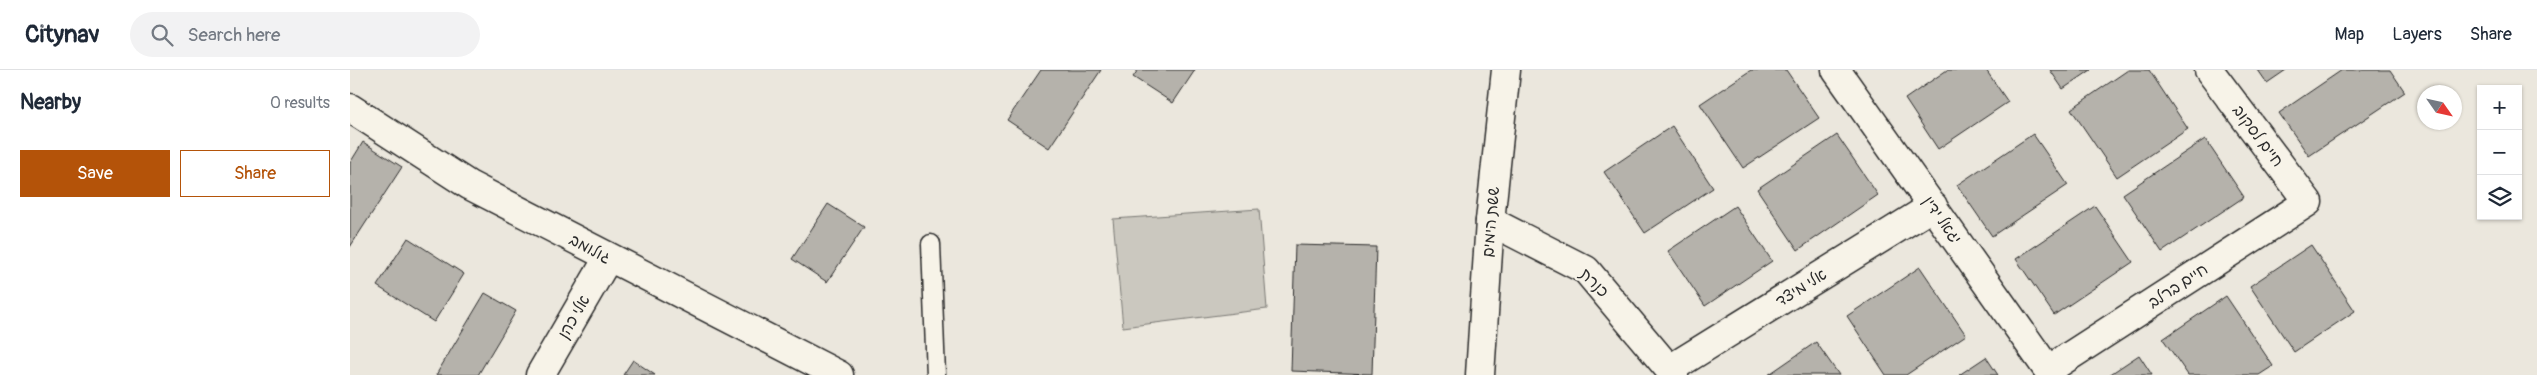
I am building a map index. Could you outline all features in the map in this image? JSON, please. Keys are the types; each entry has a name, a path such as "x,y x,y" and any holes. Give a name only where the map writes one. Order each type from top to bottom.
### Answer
{"street":[{"name":"ששת הימים","path":"1480,375 1490,221 1506,70"},
{"name":"יגאל ידין","path":"1836,70 2048,370"},
{"name":"חיים לסקוב","path":"2209,70 2308,202"},
{"name":"גולומב","path":"350,108 469,185 839,375"},
{"name":"חיים ברלב","path":"2048,370 2308,202"},
{"name":"אלי מיצד","path":"1672,372 1932,206"},
{"name":"כנרת","path":"1490,221 1586,270 1672,372"},
{"name":"אלי כהן","path":"540,375 608,258"}],"lane":[{"path":"931,244 936,375"}],"shaded area":[{"path":"1259,209 1267,309 1123,327 1113,219"}],"building":[{"path":"1041,70 1101,70 1049,148 1007,120"},
{"path":"1138,70 1195,70 1173,103 1133,77"},
{"path":"1751,70 1786,70 1819,118 1743,168 1700,104"},
{"path":"1947,70 1986,70 2008,102 1938,149 1905,99"},
{"path":"2050,70 2091,70 2063,89"},
{"path":"2128,70 2149,70 2188,129 2117,177 2071,109"},
{"path":"2258,70 2286,70 2267,83"},
{"path":"2342,70 2390,70 2405,92 2309,156 2279,113"},
{"path":"1672,126 1713,188 1645,233 1604,172"},
{"path":"2033,134 2068,185 1992,236 1957,185"},
{"path":"1837,135 1878,195 1798,250 1757,189"},
{"path":"2205,139 2244,197 2162,252 2123,194"},
{"path":"363,142 402,167 350,247 350,163"},
{"path":"828,204 864,227 827,282 792,259"},
{"path":"1735,206 1772,261 1705,306 1668,251"},
{"path":"2095,206 2133,262 2054,315 2016,259"},
{"path":"408,238 464,274 434,322 377,286"},
{"path":"1295,245 1376,247 1372,374 1291,371"},
{"path":"2311,245 2355,311 2294,352 2250,286"},
{"path":"1920,267 1966,335 1906,375 1886,375 1847,316"},
{"path":"485,293 516,311 478,375 436,375"},
{"path":"2226,296 2273,366 2259,375 2188,375 2163,339"},
{"path":"1816,342 1839,375 1768,375"},
{"path":"2139,355 2152,375 2109,375"},
{"path":"1986,357 1998,375 1959,375"},
{"path":"633,360 655,375 623,375"}]}
